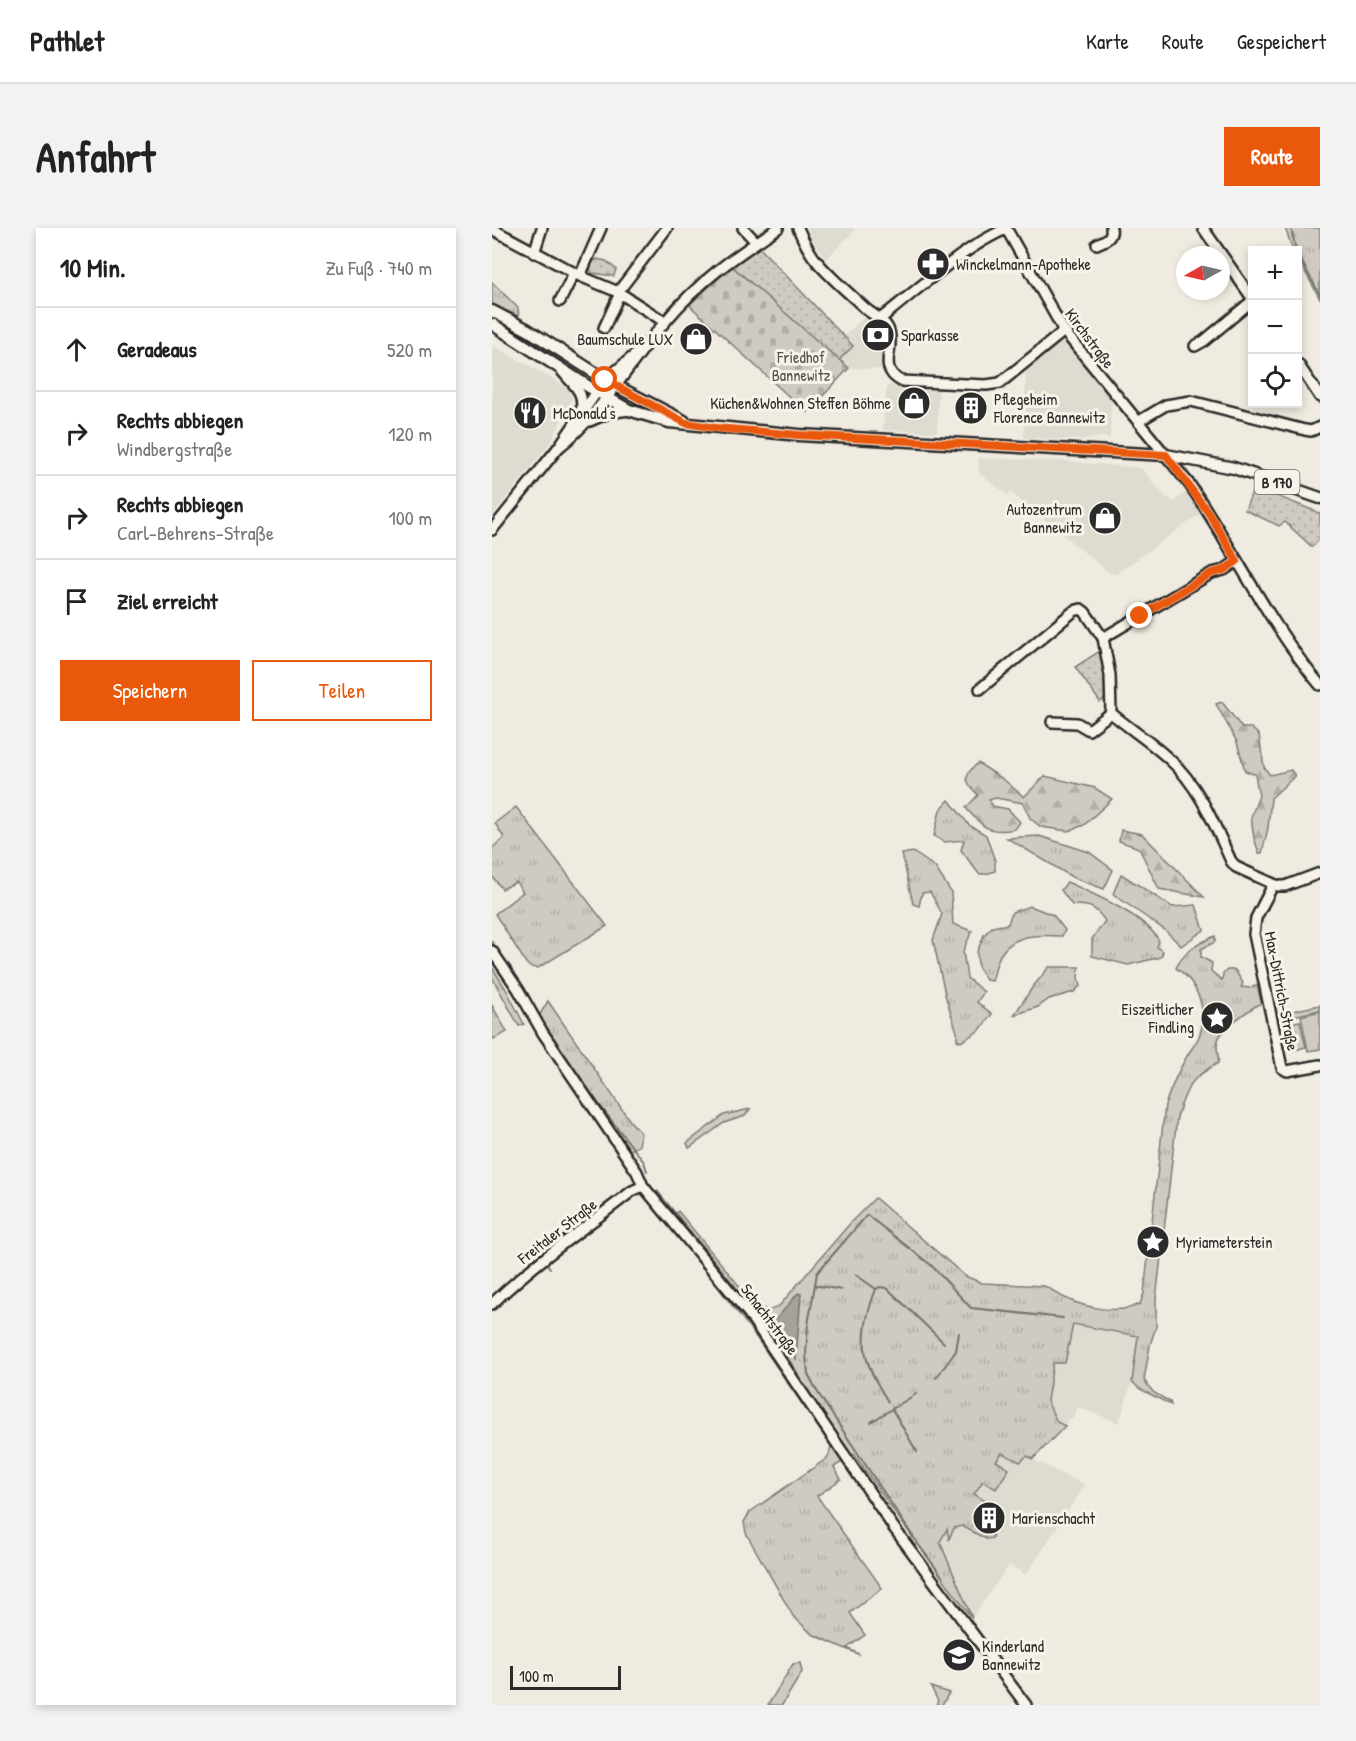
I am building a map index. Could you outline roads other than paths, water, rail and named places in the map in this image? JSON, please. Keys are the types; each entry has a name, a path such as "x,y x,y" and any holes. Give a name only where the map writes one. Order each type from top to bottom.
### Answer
{"main road":[{"name":"B 170","path":"492,312 537,335 610,383 686,423"},
{"name":"B 170","path":"492,324 629,410 669,422 789,434 1166,455 1234,468 1320,498"}],"street":[{"path":"534,253 542,228"},
{"path":"560,301 577,275 601,228"},
{"path":"604,328 619,293 667,228"},
{"path":"743,228 756,242"},
{"path":"492,530 610,383 637,359 665,322 702,282 727,261 778,228"},
{"path":"798,228 818,264 880,319 889,331 888,370 901,381 986,385 1000,383 1064,332"},
{"path":"880,319 967,252 1006,228"},
{"name":"Kirchstraße","path":"1006,228 1064,332 1139,421 1208,512 1288,645 1320,685"},
{"path":"1097,244 1110,237 1111,228"},
{"path":"1203,228 1248,293"},
{"path":"492,229 577,275 619,293 665,322"},
{"path":"1195,346 1204,341 1251,300"},
{"path":"559,367 580,392 583,419"},
{"path":"1302,370 1320,397"},
{"path":"1139,421 1166,405 1191,401 1305,430 1320,427"},
{"path":"583,419 629,410"},
{"path":"1103,638 1212,573 1224,570 1237,561"},
{"path":"980,689 1074,610 1081,609 1103,638 1110,675 1111,713"},
{"path":"1053,722 1077,723 1089,730 1111,713"},
{"path":"1111,713 1171,760 1193,788 1211,817 1236,867 1273,885 1285,885 1320,873"},
{"name":"Max-Dittrich-Straße","path":"1273,885 1256,918 1254,934 1282,1068 1287,1071 1320,1065"},
{"name":"Schachtstraße","path":"492,951 518,989 543,1033 637,1172 643,1186 749,1314 894,1528 1026,1705"},
{"name":"Freitaler Straße","path":"492,1304 509,1287 562,1245 632,1191 643,1186"}],"waterway":[{"path":"1291,228 1295,246"},
{"path":"1302,262 1320,295"},
{"path":"492,942 517,980"},
{"path":"522,988 528,998"},
{"path":"543,1024 554,1042"},
{"path":"583,1084 644,1162 647,1171"},
{"path":"657,1191 764,1322"},
{"path":"942,1576 918,1544 818,1393 808,1374 806,1354 808,1325 817,1273 867,1215 931,1265 971,1308 1063,1318"},
{"path":"547,1264 550,1268"},
{"path":"856,1275 876,1289 887,1288 944,1343"},
{"path":"815,1285 841,1290"},
{"path":"876,1289 867,1318 865,1349 872,1372 888,1402"},
{"path":"768,1327 798,1374"},
{"path":"936,1378 956,1351 959,1333"},
{"path":"871,1422 916,1394"},
{"path":"892,1409 917,1452"}],"place":[{"name":"Winckelmann-Apotheke","path":"933,264"},
{"name":"Sparkasse","path":"878,335"},
{"name":"Baumschule LUX","path":"696,339"},
{"name":"Küchen&Wohnen Steffen Böhme","path":"914,403"},
{"name":"Pflegeheim Florence Bannewitz","path":"971,408"},
{"name":"McDonald's","path":"530,413"},
{"name":"Autozentrum Bannewitz","path":"1105,518"},
{"name":"Eiszeitlicher Findling","path":"1217,1018"},
{"name":"Myriameterstein","path":"1153,1242"},
{"name":"Marienschacht","path":"989,1518"},
{"name":"Kinderland Bannewitz","path":"959,1655"}],"park label":[{"name":"Friedhof Bannewitz","path":"801,366"}]}
